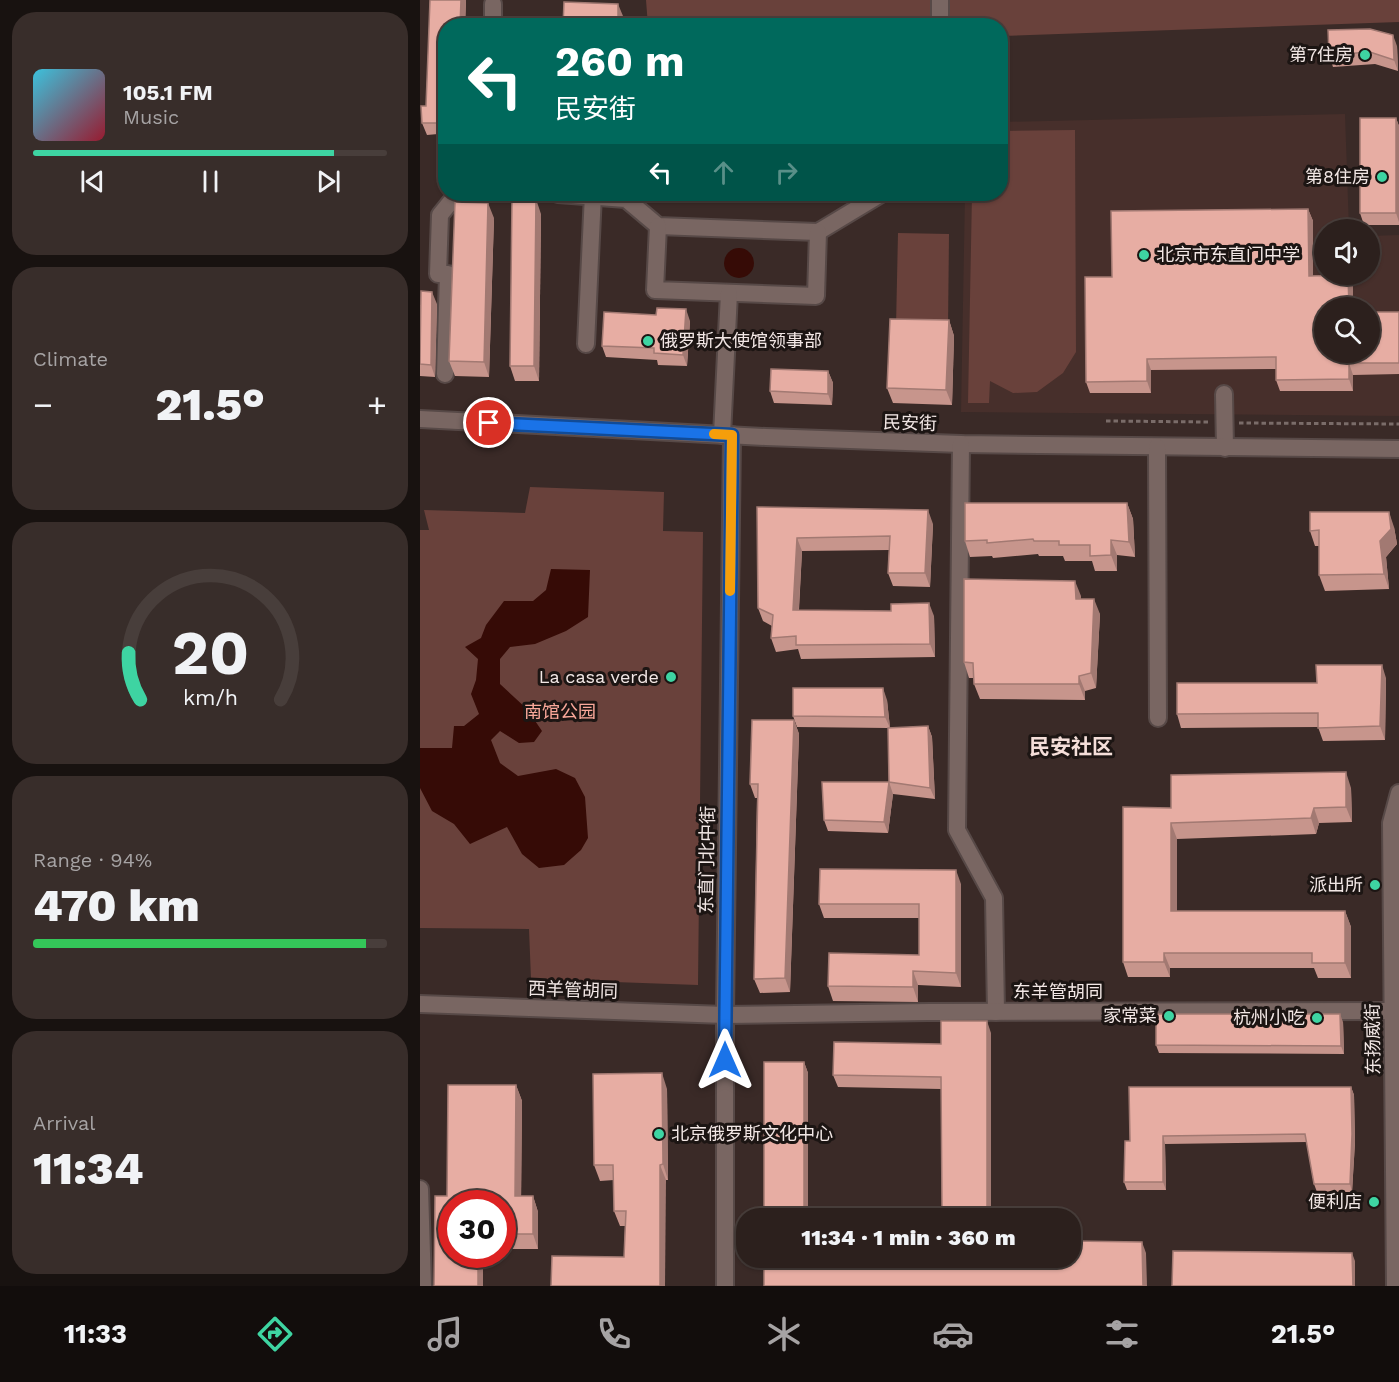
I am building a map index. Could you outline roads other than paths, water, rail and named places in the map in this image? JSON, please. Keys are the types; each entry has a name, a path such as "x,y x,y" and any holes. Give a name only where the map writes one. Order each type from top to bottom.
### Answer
{"street":[{"path":"940,0 940,18"},
{"path":"493,4 493,18"},
{"path":"445,374 448,274 438,274 440,215 451,201"},
{"path":"586,344 593,201"},
{"path":"628,201 658,226 818,232 869,201"},
{"path":"658,226 655,290 729,293 816,296 818,232"},
{"name":"东直门北中街","path":"725,1286 729,293"},
{"path":"1224,394 1225,448"},
{"name":"民安街","path":"420,419 727,435 961,444 1399,449"},
{"path":"961,444 957,830 994,898 996,1012"},
{"path":"1157,447 1158,718"},
{"name":"东扬威街","path":"1395,1286 1391,824 1399,793"},
{"name":"西羊管胡同","path":"420,1004 725,1015"},
{"name":"东羊管胡同","path":"725,1015 1392,1011"},
{"path":"420,1189 423,1286"}],"place":[{"name":"第7住房","path":"1365,55"},
{"name":"第8住房","path":"1382,177"},
{"name":"北京市东直门中学","path":"1144,255"},
{"name":"俄罗斯大使馆领事部","path":"648,341"},
{"name":"La casa verde","path":"671,677"},
{"name":"派出所","path":"1375,885"},
{"name":"家常菜","path":"1169,1016"},
{"name":"杭州小吃","path":"1317,1018"},
{"name":"北京俄罗斯文化中心","path":"659,1134"},
{"name":"便利店","path":"1374,1202"}],"district":[{"name":"民安社区","path":"1071,747"}],"park label":[{"name":"南馆公园","path":"560,712"}]}
